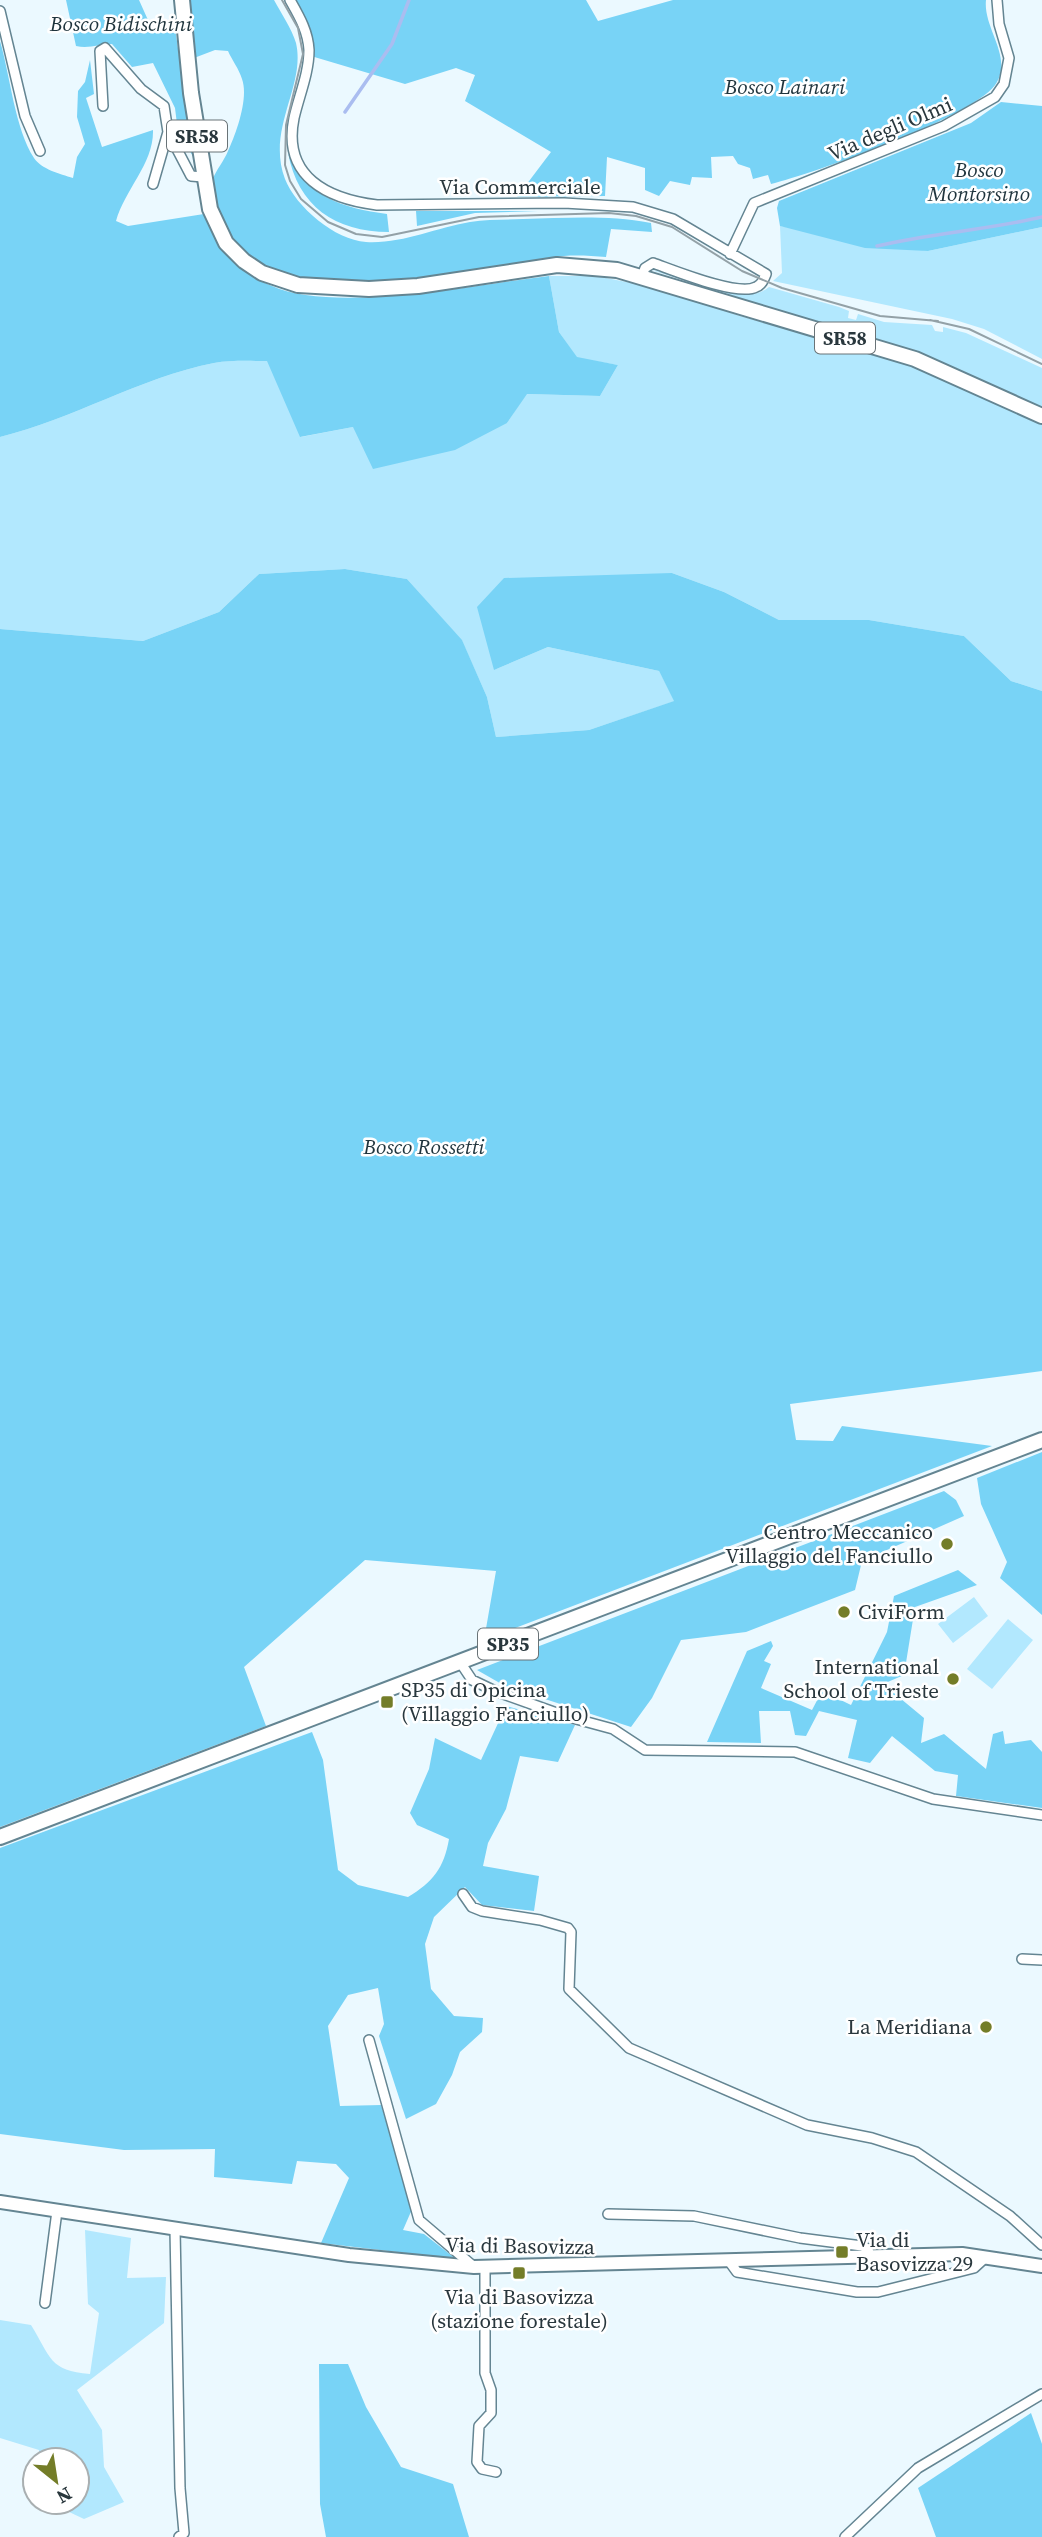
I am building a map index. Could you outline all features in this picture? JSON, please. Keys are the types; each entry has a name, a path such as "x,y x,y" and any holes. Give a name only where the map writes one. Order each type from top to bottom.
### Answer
{"main road":[{"name":"SR58","path":"182,0 203,177 213,222 226,243 253,268 298,285 340,289 396,288 557,265 597,266 642,276 932,365 1042,416"},
{"name":"SP35","path":"0,1837 1042,1440"},
{"name":"Via di Basovizza","path":"0,2202 402,2262 480,2267 987,2256 1042,2266"}],"street":[{"name":"Via Commerciale","path":"290,0 301,19 309,46 292,128 293,150 303,172 333,195 348,201 377,205 564,204 633,207 673,219 766,274 758,287 725,286 653,263 645,268 642,276"},
{"name":"Via degli Olmi","path":"730,254 754,203 821,178 966,116 995,96 1004,84 1009,58 999,24 997,0"},
{"path":"0,12 25,116 40,151"},
{"path":"103,106 100,51 105,48 141,89 164,106 169,132 191,176 203,177"},
{"path":"153,184 169,132"},
{"path":"460,1662 472,1680 495,1691 565,1716 613,1729 645,1750 795,1752 933,1799 1042,1815"},
{"path":"463,1894 472,1907 482,1911 540,1920 568,1928 571,1932 569,1989 629,2048 807,2126 872,2138 916,2152 1010,2216 1042,2245"},
{"path":"1021,1959 1042,1960"},
{"path":"369,2040 419,2220 480,2267 485,2373 491,2390 491,2413 479,2426 477,2462 482,2469 496,2472"},
{"path":"45,2303 57,2211"},
{"path":"608,2214 694,2216 800,2238 862,2246 868,2249 870,2257"},
{"path":"175,2229 180,2488 184,2533 179,2537"},
{"path":"729,2261 737,2272 857,2292 878,2292 974,2268 987,2256"},
{"path":"845,2537 918,2468 1042,2394"}],"shaded area":[{"path":"780,226 928,251 1042,227 1042,359 984,329 952,319 773,281 782,273"},
{"path":"651,270 729,292 758,293 769,287 839,307 849,311 848,318 856,320 858,314 884,322 932,325 935,331 943,332 943,327 966,333 1042,368 1042,408 919,354"},
{"path":"549,276 596,276 657,288 740,316 882,355 938,374 1042,422 1042,691 1011,681 964,636 869,620 779,620 724,592 672,573 494,670 548,647 659,671 675,701 589,730 496,737 487,697 462,641 407,579 345,569 259,574 219,612 143,641 0,629 0,437 54,420 159,378 227,361 268,361 301,437 353,427 507,423 526,394 600,396 618,365 577,358 559,332"},
{"path":"974,1597 988,1616 953,1643 938,1624"},
{"path":"1008,1619 1033,1640 992,1689 967,1669"},
{"path":"85,2230 131,2238 127,2278 166,2277 164,2323 77,2390 102,2430 104,2467 124,2502 84,2519 78,2516 91,2516 91,2446 26,2446 0,2438 0,2320 31,2325 48,2354 59,2366 66,2370 90,2374 99,2313 88,2304"}],"green space":[{"name":"Bosco Bidischini","path":"66,0 139,0 152,29 175,28 194,158 178,132 175,108 153,63 132,67 112,44 76,46"},
{"path":"188,0 274,0 294,38 298,59 280,143 280,161 285,179 290,190 307,211 342,235 354,240 379,242 476,221 571,218 651,223 652,232 611,229 606,257 564,256 423,278 369,283 317,281 272,269 237,245 216,205 213,179 238,126 244,87 241,75 228,51 215,50 194,58"},
{"name":"Bosco Lainari","path":"296,0 586,0 598,21 673,0 986,0 986,10 999,52 1001,72 997,82 984,95 929,126 856,156 771,184 768,175 753,179 750,168 738,164 733,156 711,157 712,178 692,177 690,185 670,181 659,196 645,190 645,168 607,157 605,196 517,197 551,152 465,101 475,75 456,68 405,84 311,56 308,27"},
{"path":"0,41 27,146 37,162 46,168 73,178 77,157 85,144 77,117 78,91 85,82 90,60 94,94 86,98 102,147 153,130 149,154 116,221 128,226 204,214 216,238 239,266 272,286 299,294 369,297 549,276 559,332 577,357 618,365 600,396 527,394 507,423 455,450 373,469 353,427 300,437 267,361 220,362 186,370 54,420 0,437"},
{"name":"Bosco Montorsino","path":"1001,102 1042,106 1042,227 928,251 865,248 780,226 777,208 779,201 971,123"},
{"path":"288,153 305,180 328,198 341,204 387,214 389,232 352,227 322,212 300,188"},
{"path":"416,211 538,211 475,213 417,226"},
{"name":"Bosco Rossetti","path":"345,569 407,579 462,640 487,697 496,737 589,730 674,701 659,671 548,647 494,670 477,607 504,578 672,573 724,592 779,620 869,620 964,636 1011,681 1042,691 1042,1371 790,1404 796,1440 833,1441 842,1426 992,1446 484,1640 496,1571 365,1560 244,1667 266,1726 0,1827 0,629 143,641 219,612 259,574"},
{"path":"1042,1452 1042,1615 1000,1578 1007,1562 981,1504 977,1478"},
{"path":"944,1491 956,1500 964,1516 862,1561 855,1590 746,1632 681,1640 652,1698 631,1727 505,1686 477,1670"},
{"path":"958,1570 977,1585 915,1607 904,1675 883,1684 924,1718 921,1743 944,1734 986,1769 993,1734 1003,1731 1005,1744 1031,1740 1042,1752 1042,1808 956,1796 958,1775 935,1771 892,1736 870,1763 848,1758 857,1720 819,1711 806,1736 795,1735 790,1711 759,1711 761,1743 707,1742 747,1651 771,1641 773,1646 764,1661 771,1664 761,1688 812,1710 822,1691 851,1705 887,1632 894,1596"},
{"path":"506,1706 575,1725 558,1762 520,1756 506,1809 488,1843 483,1866 539,1876 534,1911 482,1905 465,1887 434,1917 425,1944 431,1989 454,2016 483,2018 482,2032 460,2052 452,2075 436,2104 406,2119 379,2036 384,2024 378,1988 348,1995 328,2026 340,2106 381,2105 413,2207 403,2230 424,2234 456,2259 321,2243 349,2178 336,2164 297,2161 292,2184 214,2177 215,2149 124,2150 0,2134 0,1848 312,1732 323,1760 338,1870 358,1885 408,1897 436,1873 444,1858 449,1839 417,1825 410,1813 429,1769 435,1738 481,1760"},
{"path":"319,2364 348,2364 366,2407 401,2467 453,2484 469,2537 326,2537 320,2504"},
{"path":"1031,2413 1042,2444 1042,2537 936,2537 918,2488"}],"waterway":[{"path":"345,112 392,44 409,0"},
{"path":"877,246 1042,217"}],"tram line":[{"path":"282,0 298,28 303,54 286,125 285,165 290,181 301,199 328,222 356,234 382,237 479,217 609,213 636,216 672,227 742,271 782,288 880,316 938,321"},
{"path":"930,320 969,329 1042,364"}],"place":[{"name":"Centro Meccanico Villaggio del Fanciullo","path":"947,1544"},
{"name":"CiviForm","path":"844,1612"},
{"name":"International School of Trieste","path":"953,1679"},
{"name":"SP35 di Opicina (Villaggio Fanciullo)","path":"387,1702"},
{"name":"La Meridiana","path":"986,2027"},
{"name":"Via di Basovizza 29","path":"842,2252"},
{"name":"Via di Basovizza (stazione forestale)","path":"519,2273"}]}
